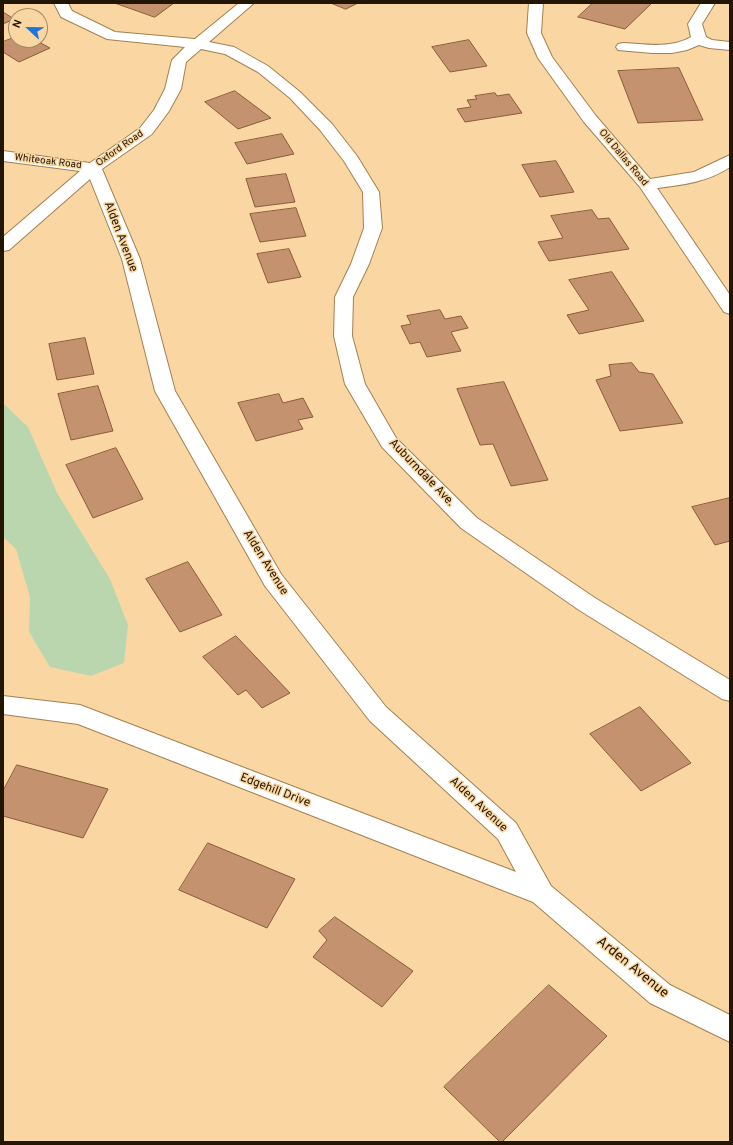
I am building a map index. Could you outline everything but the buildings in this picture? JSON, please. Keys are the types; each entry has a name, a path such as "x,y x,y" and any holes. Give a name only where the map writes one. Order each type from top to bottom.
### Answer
{"street":[{"name":"Auburndale Ave.","path":"61,3 66,14 112,36 197,44 229,50 263,69 295,95 326,127 347,153 372,192 373,228 360,264 344,297 343,336 355,384 389,442 469,523 587,604 730,692"},
{"name":"Oxford Road","path":"3,246 93,168 146,131 161,111 173,89 179,60 247,3"},
{"name":"Old Dallas Road","path":"536,3 534,33 545,58 590,119 646,184 730,308"},
{"path":"708,3 695,24 699,39 709,44 730,46"},
{"path":"623,47 677,49 690,45 699,39"},
{"name":"Whiteoak Road","path":"3,156 93,168"},
{"path":"646,184 696,177 718,169 730,160"},
{"name":"Alden Avenue","path":"93,168 130,259 165,391 273,580 378,714 507,830 542,894"},
{"name":"Edgehill Drive","path":"3,705 80,715 542,894"},
{"name":"Arden Avenue","path":"542,894 660,994 730,1029"}],"green space":[{"path":"3,403 28,427 57,493 110,579 128,625 124,663 91,676 50,667 29,632 30,597 16,549 3,537"}]}
